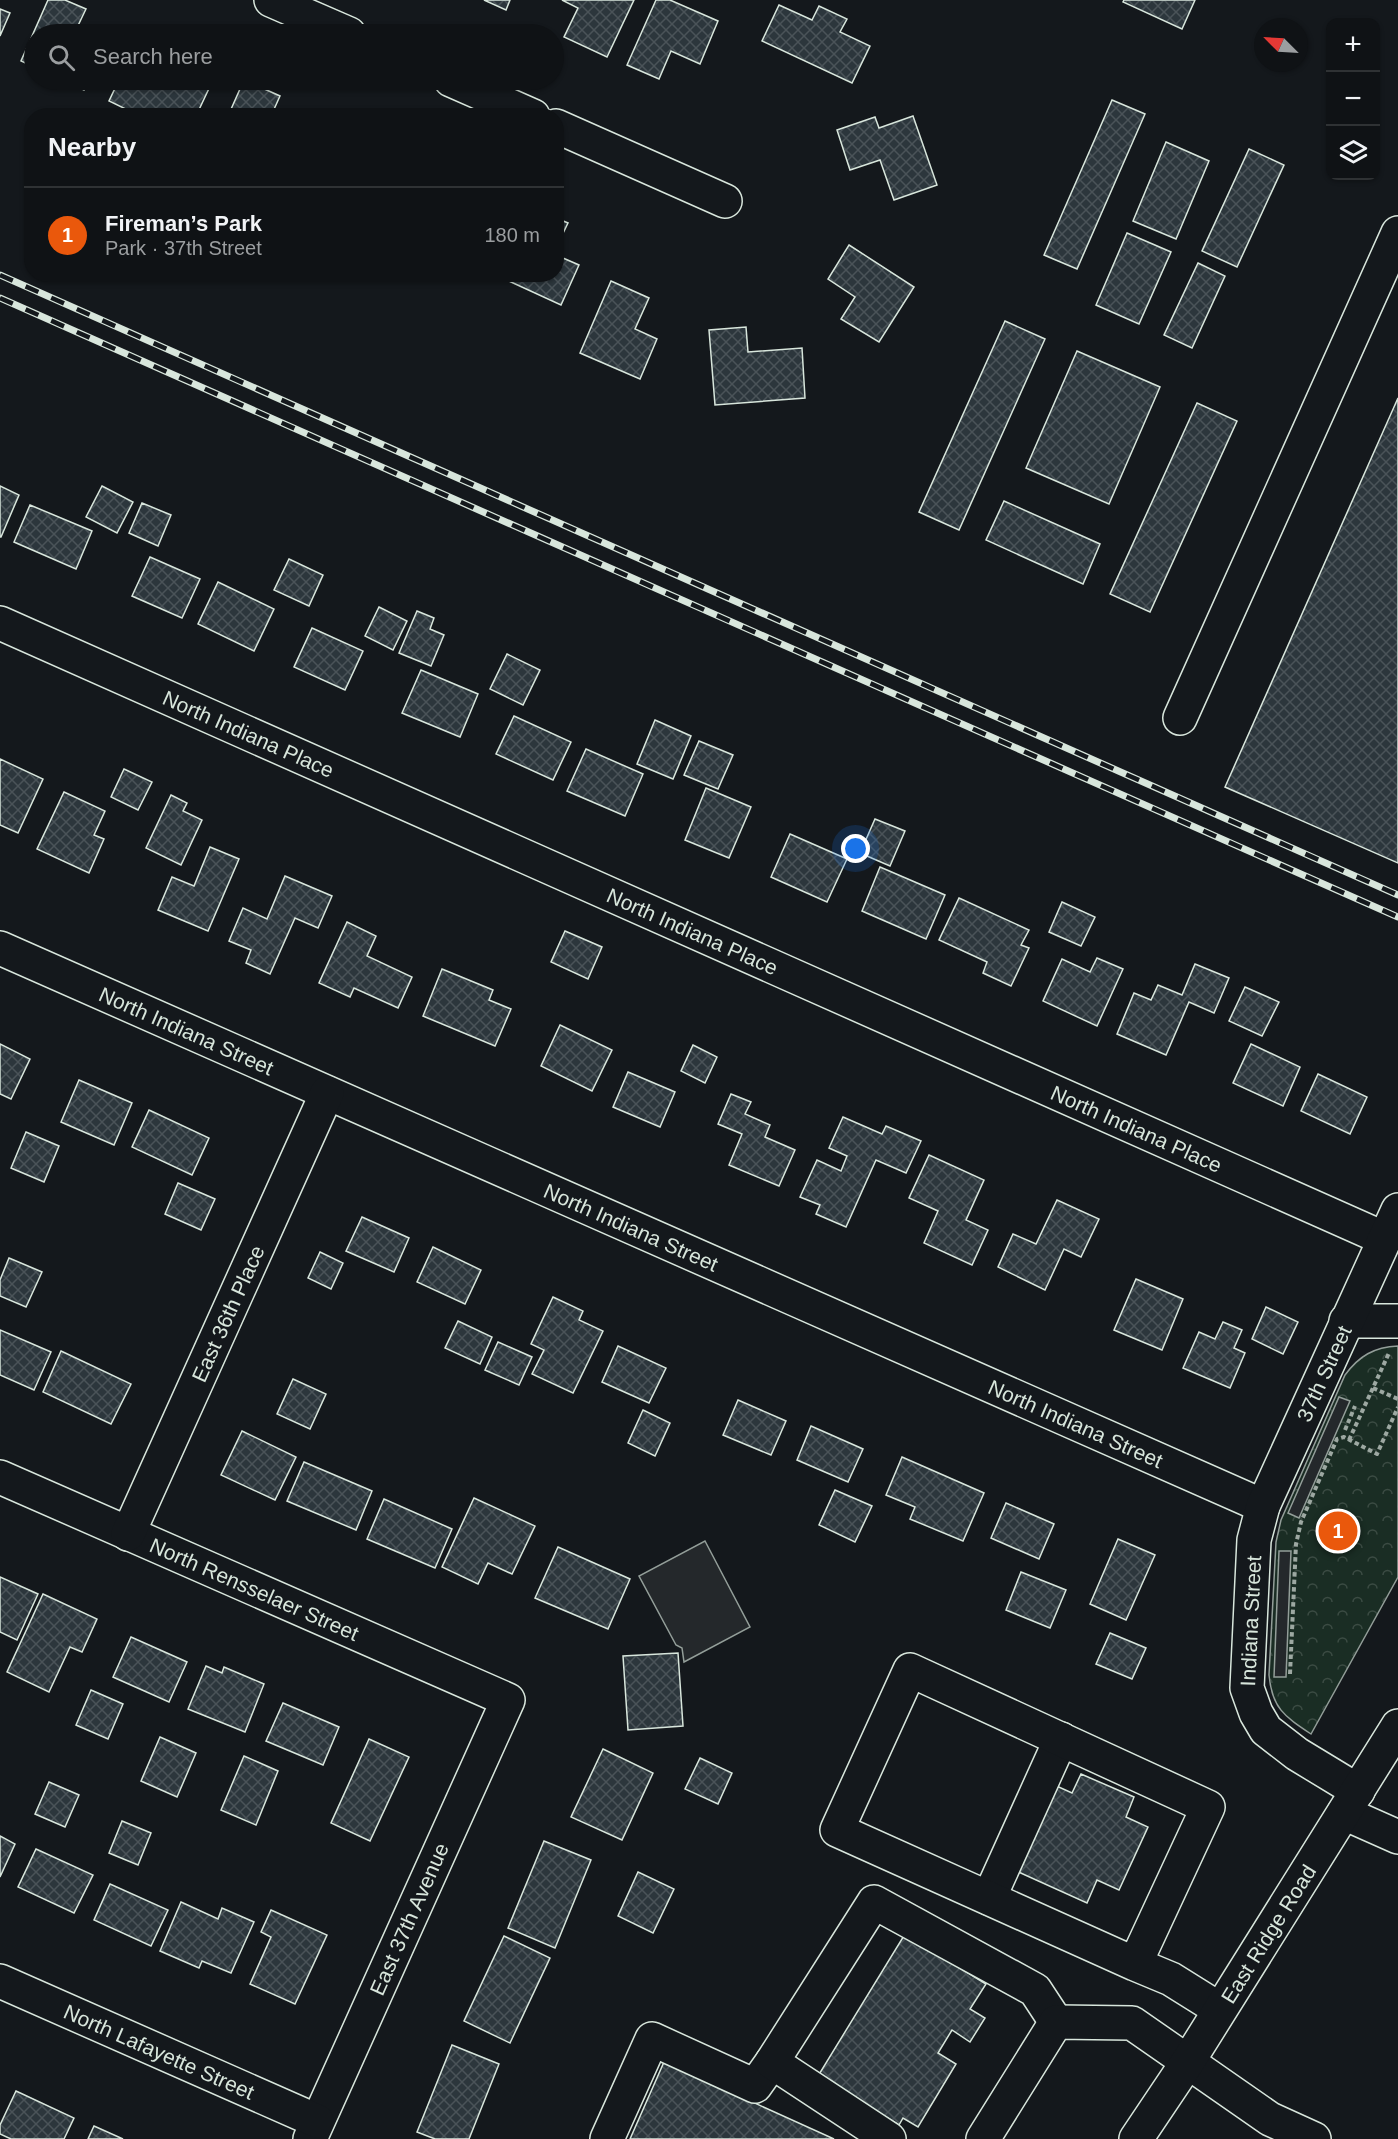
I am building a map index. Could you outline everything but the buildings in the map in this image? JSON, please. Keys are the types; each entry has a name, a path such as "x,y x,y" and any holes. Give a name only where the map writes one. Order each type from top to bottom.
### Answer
{"street":[{"path":"271,0 326,24"},
{"path":"474,90 514,108"},
{"path":"564,130 725,201"},
{"path":"1180,718 1398,233"},
{"name":"North Indiana Place","path":"0,623 1391,1224"},
{"name":"North Indiana Street","path":"0,948 1263,1506"},
{"name":"East 36th Place","path":"128,1534 327,1093"},
{"name":"37th Street","path":"1263,1506 1391,1224"},
{"path":"1346,1321 1395,1333"},
{"name":"North Rensselaer Street","path":"0,1477 508,1700"},
{"name":"Indiana Street","path":"1263,1506 1254,1540 1247,1688 1256,1713 1266,1730 1351,1802 1398,1837"},
{"path":"1135,1964 1208,1807 910,1670 837,1830 1135,1964 1171,1979 1219,2009"},
{"name":"East 37th Avenue","path":"314,2130 508,1700"},
{"name":"East Ridge Road","path":"1142,2137 1219,2009 1398,1726"},
{"path":"989,1898 1061,1739"},
{"path":"607,2139 652,2039 755,2086 874,1902 1035,1990 1056,2022"},
{"name":"North Lafayette Street","path":"0,1981 314,2130"},
{"path":"1056,2022 1132,2023 1187,2063 1266,2129 1314,2139"},
{"path":"982,2139 1056,2022"},
{"path":"772,2062 889,2139"}],"path":[{"path":"1348,1440 1373,1388 1395,1333"},
{"path":"1373,1388 1398,1399"},
{"path":"1344,1430 1355,1406"},
{"path":"1290,1674 1296,1544 1301,1522 1337,1439 1340,1437 1348,1440 1377,1454 1398,1407"},
{"path":"1350,1418 1357,1421"}],"green space":[{"path":"1398,1346 1398,1577 1311,1734 1293,1722 1281,1710 1273,1696 1271,1686 1269,1675 1276,1542 1281,1520 1345,1375 1368,1354 1382,1348"}],"shaded area":[{"path":"1339,1397 1350,1401 1299,1518 1288,1513"},
{"path":"705,1541 750,1627 684,1662 682,1648 676,1645 639,1576"},
{"path":"1279,1551 1291,1551 1286,1677 1274,1677"}],"railway":[{"path":"0,275 1398,895"},
{"path":"0,298 1398,917"}],"place":[{"name":"Fireman’s Park","path":"1338,1531"}]}
